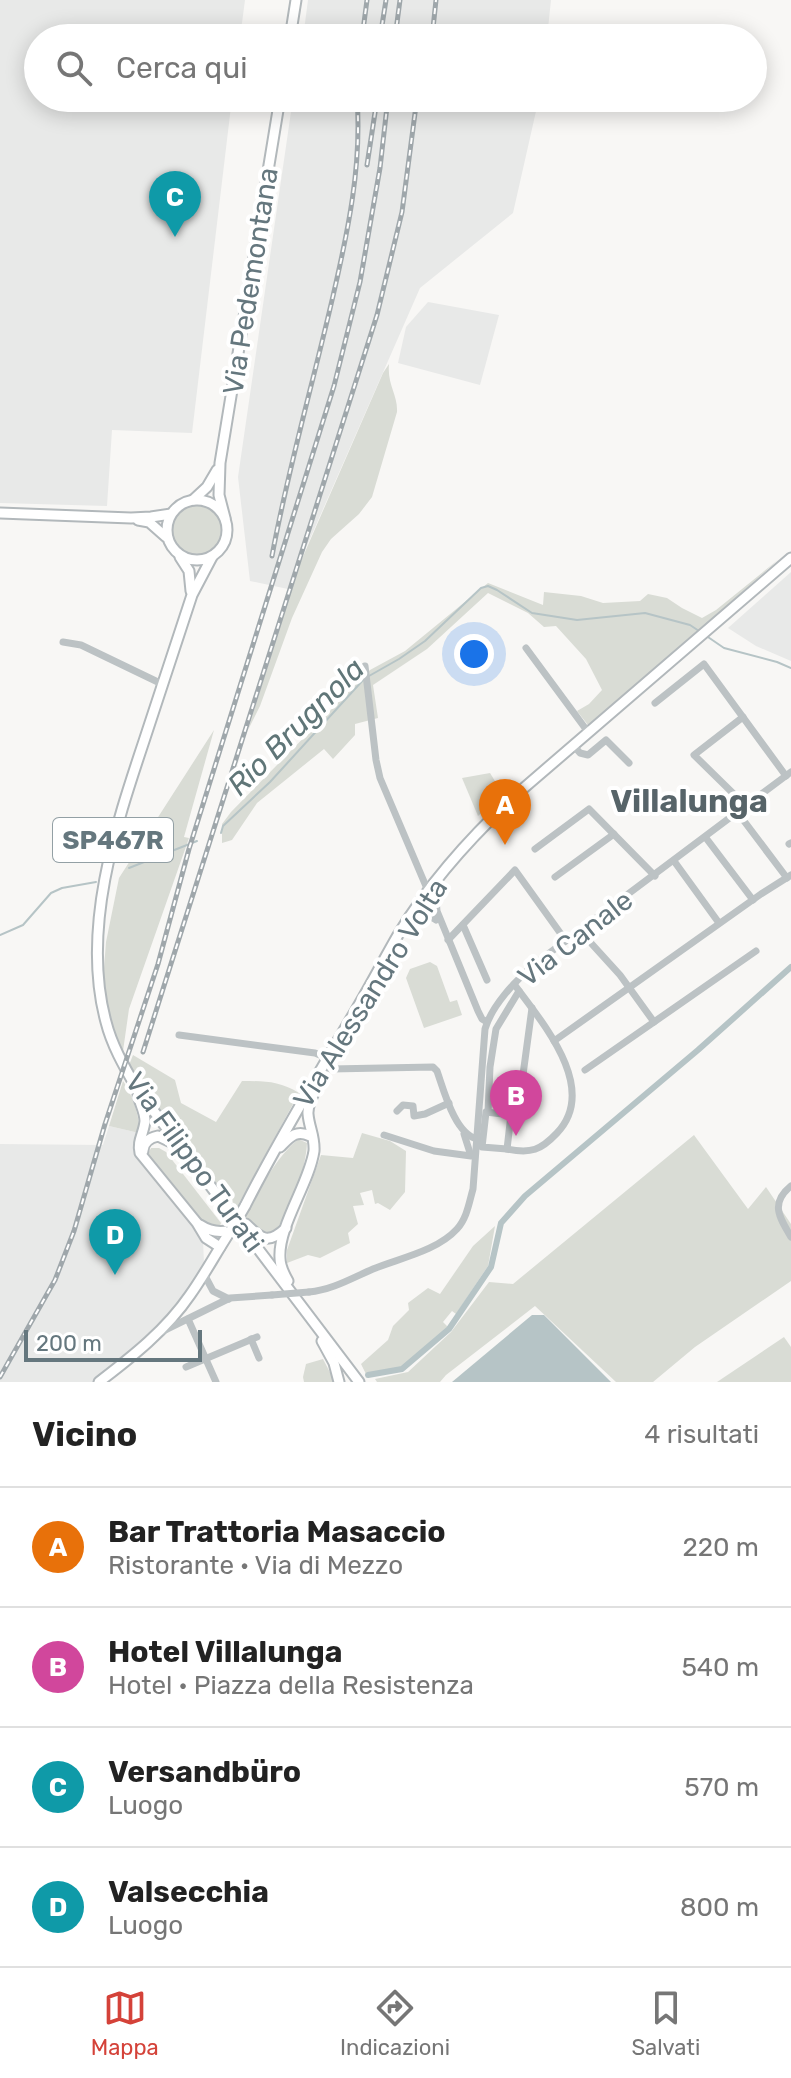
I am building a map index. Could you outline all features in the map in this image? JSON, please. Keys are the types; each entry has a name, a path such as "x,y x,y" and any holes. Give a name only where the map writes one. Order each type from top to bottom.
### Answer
{"main road":[{"path":"292,24 296,0"},
{"name":"Via Pedemontana","path":"220,463 278,112"},
{"path":"192,595 189,571 172,547 166,530 171,514 180,504 193,500 207,487 220,463"},
{"path":"220,463 219,495 225,518"},
{"path":"193,500 212,503 225,518"},
{"path":"0,513 131,518 171,514"},
{"path":"131,518 149,522 168,538"},
{"name":"SP467R","path":"212,557 226,540 225,518"},
{"path":"179,555 195,561 212,557"},
{"name":"Via Filippo Turati","path":"212,557 192,595 112,842 102,903 98,956 100,992 107,1026 137,1089 359,1382"},
{"name":"Via Alessandro Volta","path":"231,1230 399,934 441,874 474,844 499,810 791,558"},
{"path":"325,1062 309,1104 312,1137 310,1165 280,1249 281,1265 328,1350 339,1382"},
{"path":"137,1089 145,1117 139,1146 144,1159 220,1247"},
{"path":"294,1116 312,1137"},
{"path":"270,1158 294,1134 299,1132 312,1137"},
{"path":"144,1159 144,1144 158,1136 182,1149"},
{"path":"226,1206 264,1238 275,1237 286,1228"},
{"path":"203,1230 231,1230"},
{"path":"203,1230 205,1270"},
{"path":"100,1382 158,1334 190,1296 231,1230"}],"street":[{"path":"63,642 81,645 162,684"},
{"path":"526,648 588,732"},
{"path":"655,703 704,664 789,774"},
{"path":"366,674 380,778 426,894 478,1011 487,1022"},
{"path":"743,717 694,755 746,806"},
{"path":"573,745 580,753 588,755 606,740 629,763"},
{"name":"Via Canale","path":"484,1116 481,1069 487,1022 532,966 789,774"},
{"path":"535,849 589,809 655,876"},
{"path":"554,1041 789,877 738,813"},
{"path":"555,877 614,834"},
{"path":"706,838 753,900"},
{"path":"674,861 719,923"},
{"path":"448,940 515,870 566,941"},
{"path":"439,919 436,899 441,874"},
{"path":"399,934 418,915 439,919"},
{"path":"463,925 487,980"},
{"path":"580,931 654,1022"},
{"path":"585,1070 756,951"},
{"path":"464,1132 479,1144 521,1152 538,1150 562,1128 568,1117 572,1087 565,1061 516,987"},
{"name":"Via Canale","path":"484,1116 496,1029 516,987"},
{"path":"510,1118 517,1119 532,1008"},
{"path":"179,1035 315,1053 331,1069 433,1067 464,1132 471,1156 434,1151 384,1135"},
{"path":"397,1111 403,1105 413,1106 414,1116 449,1103"},
{"path":"158,1334 229,1299 332,1287 424,1249 459,1227 473,1189 484,1116 511,1115 507,1149"},
{"path":"791,1186 781,1196 778,1207 791,1237"},
{"path":"205,1270 209,1286 215,1293 229,1299"},
{"path":"213,1306 215,1293"},
{"path":"188,1319 216,1382"},
{"path":"186,1367 254,1338 259,1358"}],"shaded area":[{"path":"0,0 245,0 242,24 24,24 24,112 230,112 192,433 112,430 107,506 0,503"},
{"path":"308,0 551,0 548,24 305,24"},
{"path":"291,112 536,112 513,213 420,288 288,589 250,581 238,477"},
{"path":"428,302 499,315 480,385 398,363 406,327"},
{"path":"389,364 397,412 372,497 322,552 248,730 298,568"},
{"path":"196,505 214,512 221,530 214,548 196,555 178,548 171,530 178,512"},
{"path":"779,559 588,725 577,711 602,690 586,659 556,626 544,627 528,613 488,593 427,649 373,685 378,718 355,724 355,735 333,759 324,749 257,803 232,840 222,843 222,824 231,812 370,670 405,651 488,583 543,605 544,592 581,596 603,603 640,601 648,594 667,598 702,618"},
{"path":"791,572 791,661 756,646 728,628"},
{"path":"214,730 184,837 189,838 129,1009 123,1051 109,1014 103,981 106,942 119,878"},
{"path":"490,773 503,794 478,816 462,778"},
{"path":"430,962 437,966 450,1002 457,1000 462,1015 424,1028 406,978 410,969"},
{"path":"133,1055 175,1080 181,1103 216,1122 242,1081 272,1082 299,1093 237,1207 192,1155 143,1088 129,1065"},
{"path":"123,1081 135,1106 139,1133 109,1126"},
{"path":"109,1126 139,1133 136,1145 203,1240 204,1264 176,1308 155,1331 94,1382 0,1382 0,1144 103,1145"},
{"path":"362,1133 390,1141 406,1151 405,1192 390,1210 375,1204 372,1190 360,1193 364,1205 353,1206 358,1224 348,1233 350,1243 320,1258 308,1255 287,1263 287,1250 321,1155 353,1158"},
{"path":"694,1135 748,1209 766,1187 791,1224 791,1281 695,1347 653,1382 616,1382 535,1306 440,1382 377,1382 375,1379 408,1372 451,1332 489,1282 513,1284"},
{"path":"298,1139 307,1143 296,1191 273,1234 264,1233 245,1217 275,1166"},
{"path":"151,1148 166,1152 221,1223 219,1229 202,1224 148,1154"},
{"path":"495,1226 488,1266 456,1314 452,1311 443,1322 448,1327 401,1367 366,1374 361,1364 388,1340 393,1326 409,1310 408,1303 428,1288 440,1294 473,1246"},
{"path":"532,1315 544,1315 611,1382 452,1382"},
{"path":"784,1337 791,1347 791,1382 717,1382"},
{"path":"323,1359 335,1382 304,1382 306,1364"}],"waterway":[{"name":"Rio Brugnola","path":"369,676 425,641 481,588 488,586 532,613 577,620 645,613 690,625 699,631"},
{"name":"Rio Brugnola","path":"705,635 724,648 791,668"},
{"name":"Rio Brugnola","path":"221,833 223,826 270,782 364,679"},
{"name":"Rio Brugnola","path":"129,868 197,841"},
{"name":"Rio Brugnola","path":"0,935 23,925 51,893 96,882"},
{"path":"368,1375 402,1369 449,1329 491,1267 501,1223 525,1196 791,967"}],"railway":[{"path":"364,24 367,0"},
{"path":"382,24 386,0"},
{"path":"397,24 400,0"},
{"path":"433,24 436,0"},
{"path":"272,556 349,222 356,173 358,112"},
{"path":"367,165 375,112"},
{"path":"0,1377 55,1280 74,1231 105,1124 158,964 189,849 334,386 360,282 386,112"},
{"path":"143,1052 377,315 402,212 415,112"}],"place":[{"name":"Versandbüro","path":"175,237"},
{"name":"Bar Trattoria Masaccio","path":"505,845"},
{"name":"Hotel Villalunga","path":"516,1136"},
{"name":"Valsecchia","path":"115,1275"}],"district":[{"name":"Villalunga","path":"689,801"}]}
